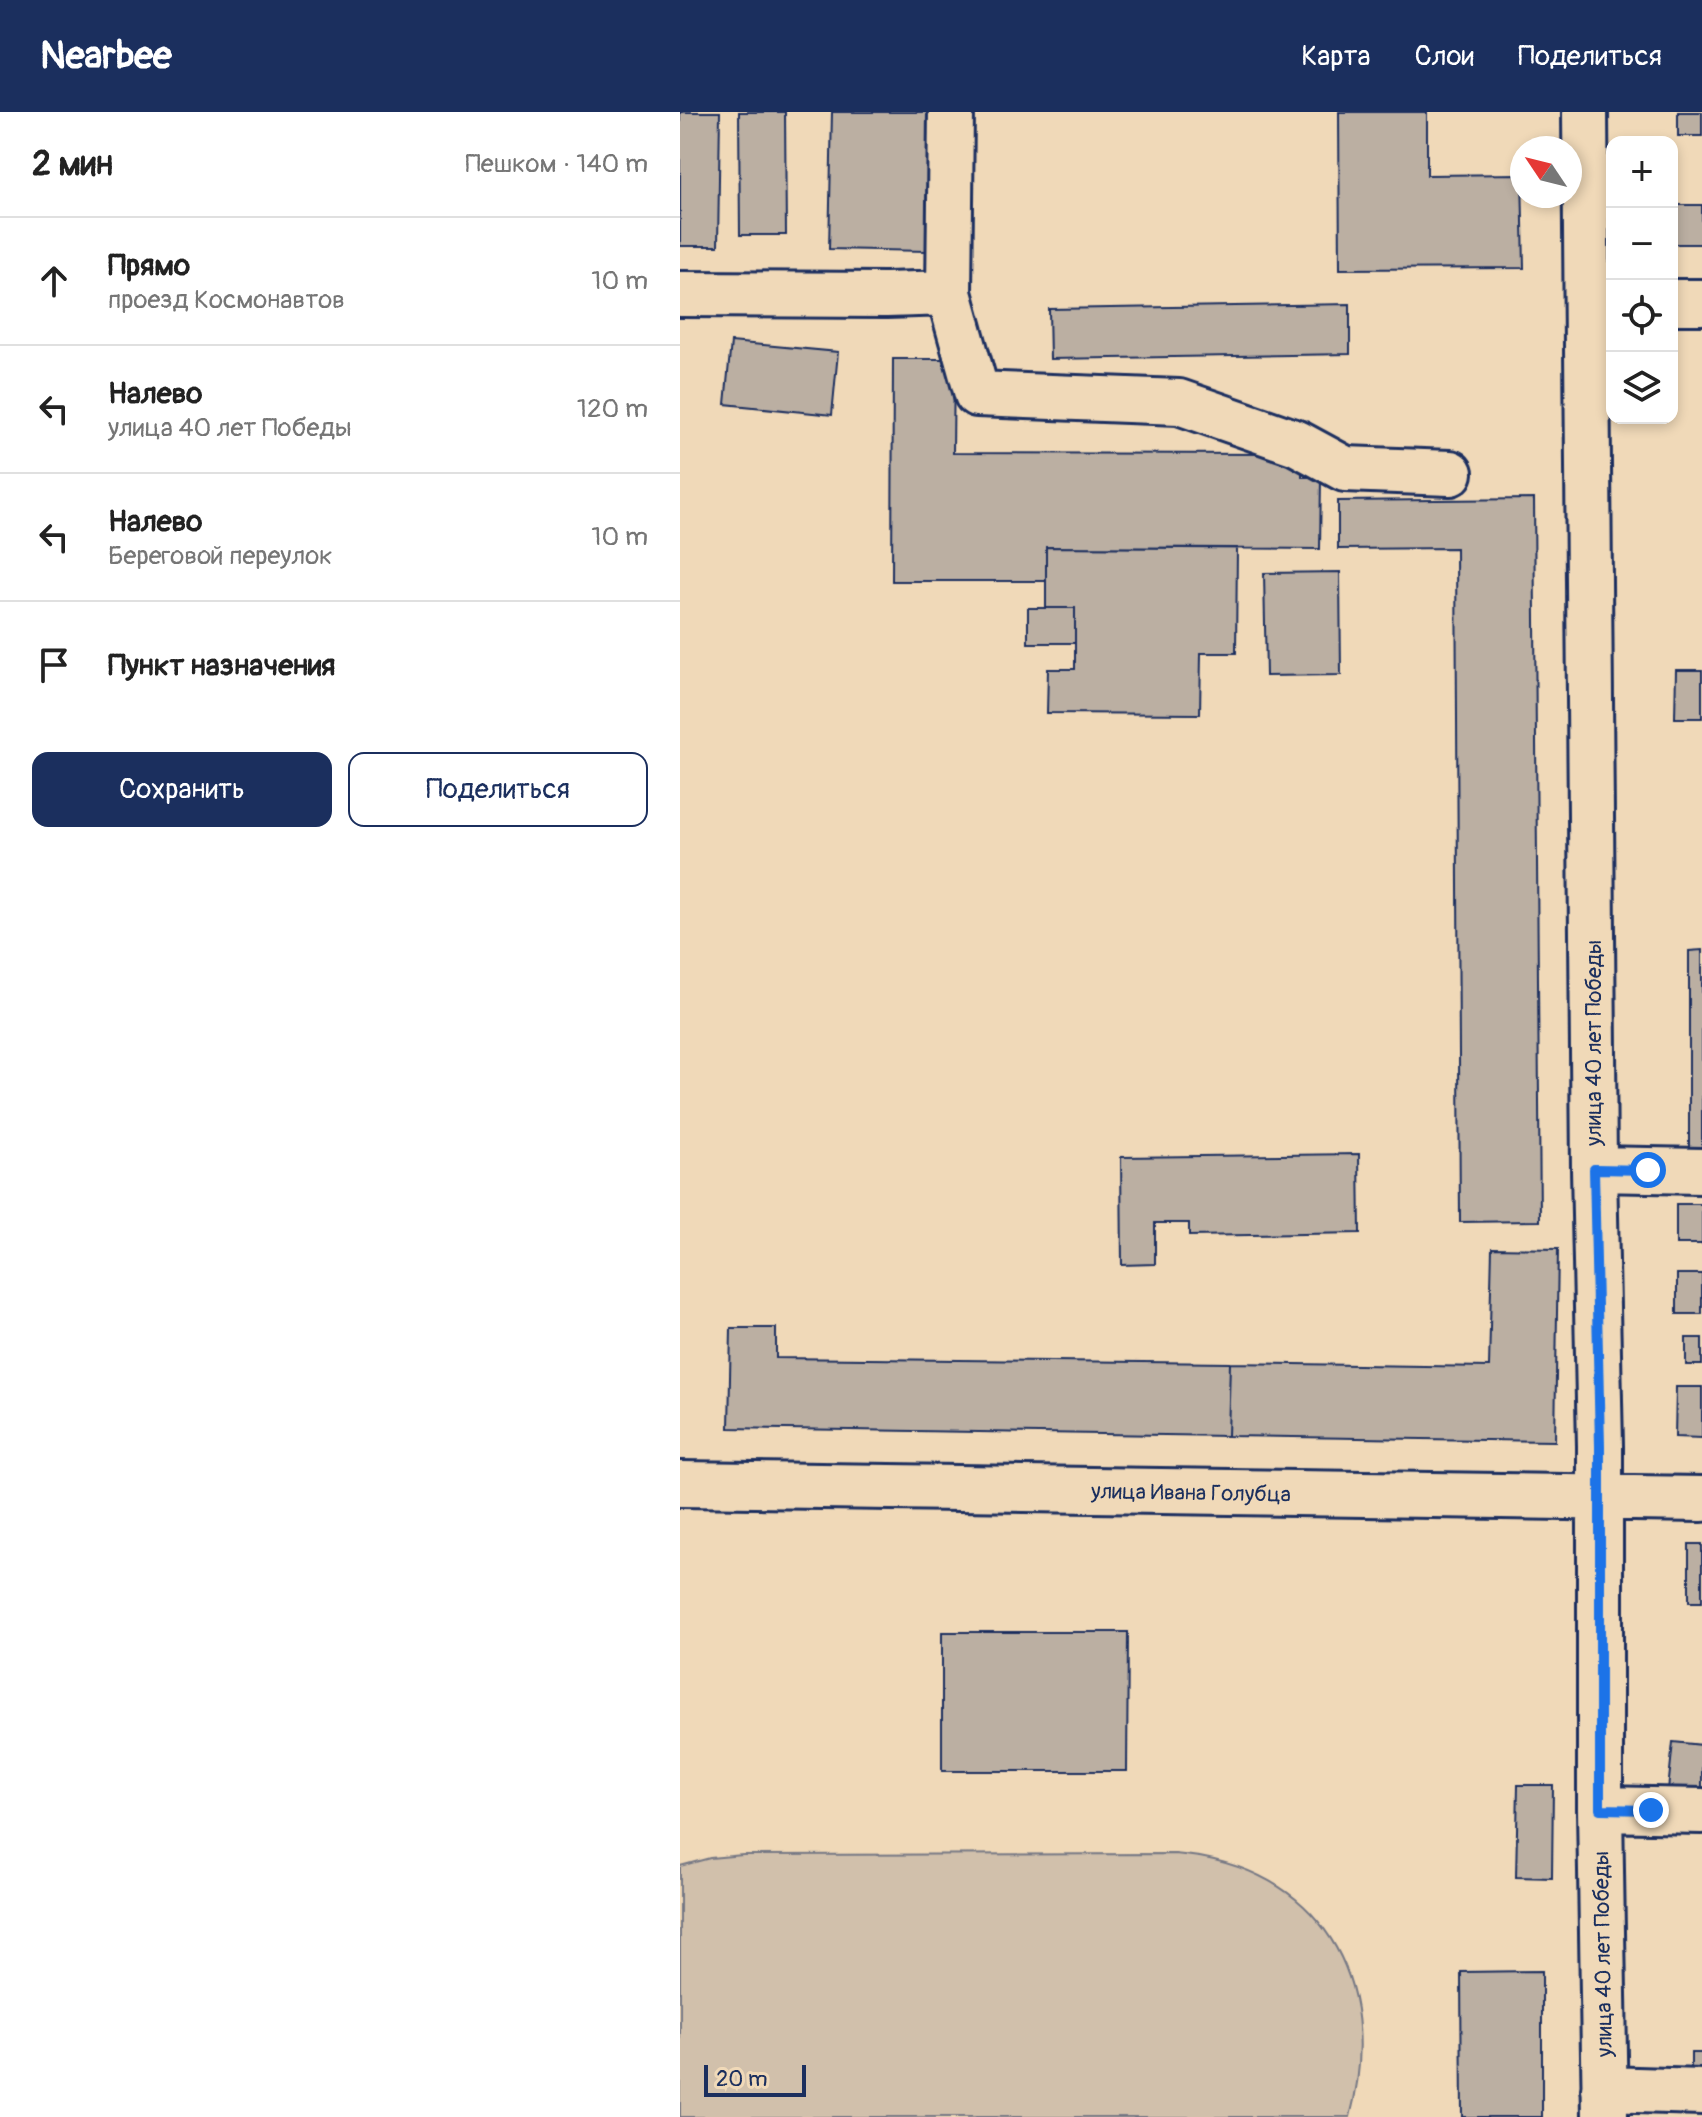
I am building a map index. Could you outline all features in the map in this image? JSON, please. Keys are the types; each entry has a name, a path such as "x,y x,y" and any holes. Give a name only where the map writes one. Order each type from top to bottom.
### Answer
{"street":[{"path":"951,112 949,293 977,394 1179,402 1297,443 1345,469 1450,473"},
{"name":"улица 40 лет Победы","path":"1585,112 1600,299 1594,1169 1605,2103"},
{"path":"680,294 949,293"},
{"path":"1678,302 1702,302"},
{"path":"1594,1169 1702,1171"},
{"name":"улица Ивана Голубца","path":"680,1484 1702,1499"},
{"path":"1600,1809 1702,1811"},
{"path":"1605,2103 1702,2092"}],"shaded area":[{"path":"1175,1854 1226,1863 1269,1881 1304,1906 1331,1939 1349,1977 1358,2020 1359,2067 1350,2117 680,2117 680,1866 710,1858 743,1855"}],"building":[{"path":"680,112 720,112 718,246 680,246"},
{"path":"739,112 785,112 786,235 740,235"},
{"path":"832,112 930,112 927,251 829,249"},
{"path":"1339,112 1427,112 1427,175 1510,174 1510,208 1523,208 1524,268 1340,269"},
{"path":"1678,112 1702,112 1702,136 1678,136"},
{"path":"1678,205 1702,205 1702,244 1678,244"},
{"path":"1350,304 1350,354 1050,359 1049,309"},
{"path":"731,342 838,352 832,415 725,404"},
{"path":"893,359 954,359 953,453 1302,454 1302,477 1321,477 1320,549 1046,547 1046,581 892,581"},
{"path":"1534,499 1540,1221 1460,1222 1456,548 1338,549 1338,501"},
{"path":"1046,547 1237,548 1236,653 1201,653 1200,714 1047,713 1048,669 1075,669 1075,608 1046,608"},
{"path":"1340,572 1341,675 1266,676 1264,573"},
{"path":"1028,608 1075,608 1075,643 1028,643"},
{"path":"1676,670 1702,670 1702,718 1675,718"},
{"path":"1702,950 1702,1151 1689,1151 1689,951"},
{"path":"1359,1154 1360,1233 1189,1236 1189,1223 1155,1223 1155,1264 1122,1265 1121,1157"},
{"path":"1676,1204 1702,1204 1702,1244 1676,1244"},
{"path":"1492,1248 1558,1249 1555,1441 1228,1436 1230,1363 1489,1367"},
{"path":"1677,1274 1702,1274 1702,1314 1677,1314"},
{"path":"731,1328 776,1328 776,1358 1230,1363 1228,1436 729,1428"},
{"path":"1686,1338 1702,1338 1702,1365 1686,1365"},
{"path":"1676,1387 1702,1387 1702,1438 1675,1437"},
{"path":"1689,1544 1702,1544 1702,1602 1689,1602"},
{"path":"942,1632 1128,1632 1127,1771 942,1771"},
{"path":"1673,1742 1702,1745 1702,1793 1668,1790"},
{"path":"1518,1785 1553,1785 1552,1878 1516,1877"},
{"path":"1542,1971 1542,2117 1462,2117 1461,1972"},
{"path":"1691,2053 1702,2053 1702,2076 1691,2076"}],"route":[{"path":"1648,1170 1594,1169 1600,1446 1600,1809 1651,1810"}]}
